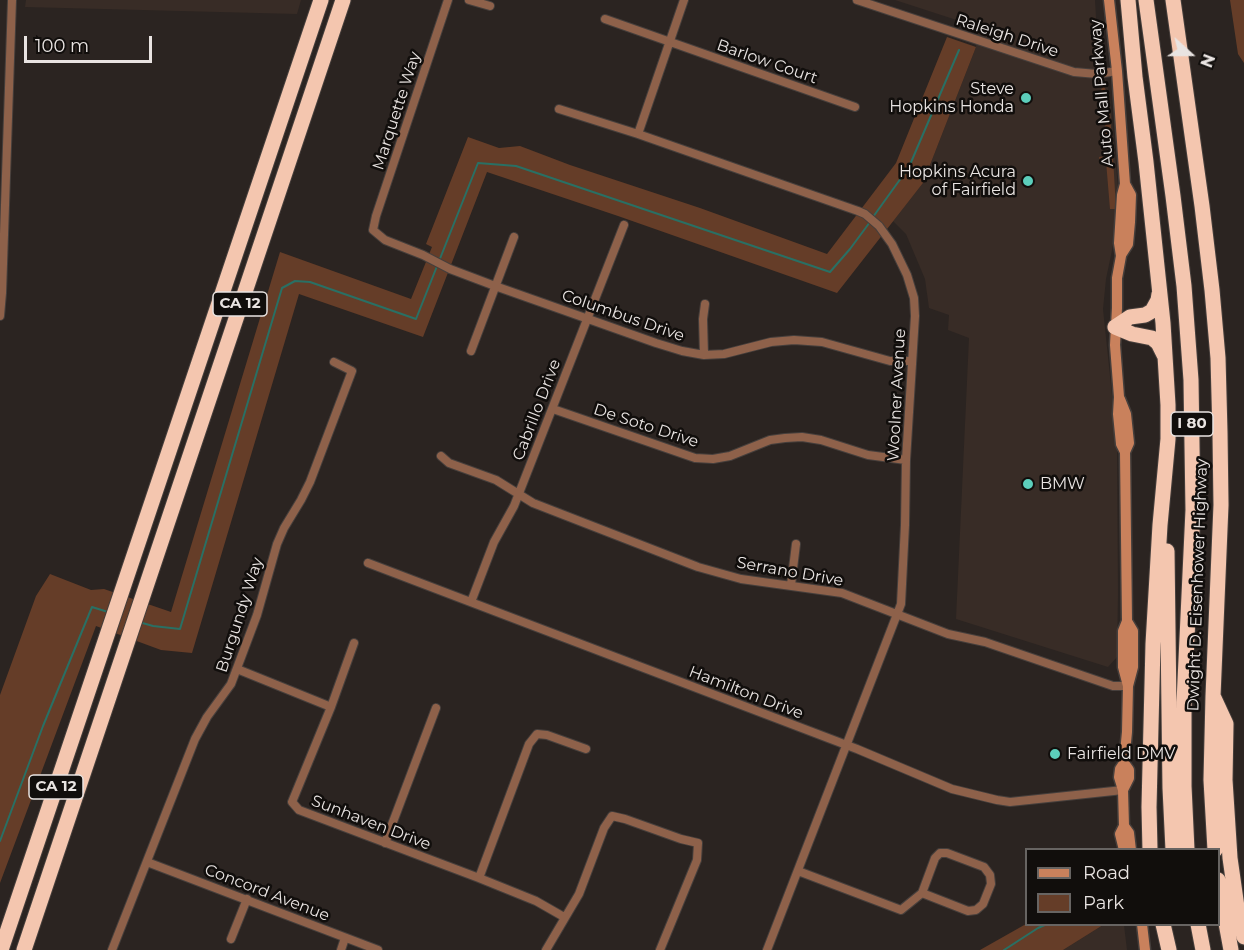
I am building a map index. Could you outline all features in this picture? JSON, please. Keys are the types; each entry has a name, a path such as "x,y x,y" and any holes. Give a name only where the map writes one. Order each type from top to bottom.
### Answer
{"highway":[{"name":"CA 12","path":"1,950 321,0"},
{"name":"CA 12","path":"24,950 343,0"},
{"path":"1128,0 1160,288 1168,405 1168,439 1153,644 1150,848"},
{"name":"Dwight D. Eisenhower Highway","path":"1146,0 1184,286 1191,380 1193,510 1184,713 1187,848"},
{"name":"Dwight D. Eisenhower Highway","path":"1173,0 1202,206 1218,358 1221,505 1211,780 1215,848"},
{"path":"1115,327 1130,317 1145,315 1152,310 1158,300 1160,288"},
{"path":"1115,327 1132,334 1152,338 1158,343 1166,358"},
{"path":"1164,479 1167,525 1170,788 1173,848"},
{"path":"1213,696 1226,724 1226,878 1230,907 1231,950"},
{"path":"1230,907 1244,937"},
{"path":"1163,926 1168,950"},
{"path":"1198,926 1203,950"}],"street":[{"path":"0,316 12,0"},
{"name":"Marquette Way","path":"373,230 448,0"},
{"path":"469,0 490,6"},
{"path":"638,134 684,0"},
{"name":"Raleigh Drive","path":"857,0 1074,72 1096,74 1117,71"},
{"name":"Auto Mall Parkway","path":"1109,0 1117,71 1125,184 1131,195 1128,244 1121,256 1117,278 1115,327 1118,414 1121,444 1125,452 1127,621 1133,631 1133,667 1128,686 1124,763 1129,770 1129,778 1123,790 1124,826 1120,834 1124,848"},
{"name":"Barlow Court","path":"605,19 855,107"},
{"name":"Woolner Avenue","path":"559,109 638,134 858,211 872,220 892,244 907,275 914,298 915,316 906,460 903,596 767,950"},
{"name":"Cabrillo Drive","path":"471,602 494,542 519,494 624,225"},
{"name":"Columbus Drive","path":"373,230 385,240 428,257 450,269 682,351 704,355 724,354 771,342 794,340 822,342 890,361 912,361"},
{"path":"471,351 514,237"},
{"path":"704,355 705,304"},
{"name":"Burgundy Way","path":"112,950 195,739 207,717 231,684 257,615 277,544 310,482 352,371 334,362"},
{"name":"De Soto Drive","path":"553,410 695,458 713,459 729,456 770,440 802,438 821,440 868,455 906,460"},
{"name":"Serrano Drive","path":"441,456 450,463 496,480 533,503 698,567 741,579 842,593 948,634 986,642 1113,686 1128,686"},
{"path":"791,585 796,544"},
{"name":"Hamilton Drive","path":"368,563 846,745 952,789 1010,802 1123,790"},
{"path":"237,669 331,707 354,643"},
{"name":"Sunhaven Drive","path":"331,707 292,802 299,810 536,901 564,917"},
{"path":"385,843 436,708"},
{"path":"479,878 530,744 537,734 547,735 586,749"},
{"path":"546,950 579,894 604,828 612,816 698,843 697,860 660,950"},
{"name":"Auto Mall Parkway","path":"1124,826 1129,833 1131,848"},
{"path":"798,871 901,910 922,893 935,858 940,853 947,853 984,867 990,875 991,884 983,904 976,910 968,911 922,893"},
{"name":"Concord Avenue","path":"147,862 378,950"},
{"path":"231,939 247,899"},
{"path":"1142,926 1145,950"},
{"path":"341,950 345,938"}],"shaded area":[{"path":"26,0 301,0 297,14 25,7"},
{"path":"895,0 1095,0 1098,52 1110,97 1119,199 1103,309 1117,443 1117,657 1108,667 956,619 969,338 948,330 949,315 929,308 925,279 906,234 893,221 923,183 976,47 975,26"},
{"path":"1101,926 1124,926 1127,950 1063,950"}],"green space":[{"path":"1230,0 1244,0 1244,63 1238,54"},
{"path":"947,37 976,47 923,183 837,293 487,172 423,337 299,294 192,653 161,650 96,626 0,883 0,695 36,596 50,574 91,590 104,589 171,612 280,252 411,299 432,247 426,244 468,137 499,148 520,146 827,254 896,163"},
{"path":"1104,87 1109,95 1112,143 1099,142 1106,141 1104,96 1101,89"},
{"path":"1099,157 1113,157 1116,209 1110,209 1106,161 1100,161"},
{"path":"1025,925 1101,926 1063,950 980,950"}],"waterway":[{"path":"873,217 909,167 959,50"},
{"path":"139,622 180,629 282,288 295,281 310,282 416,319 478,163 516,166 830,272 870,222"},
{"path":"0,841 43,726 92,607 108,612"},
{"path":"1004,950 1042,926"}],"place":[{"name":"Steve Hopkins Honda","path":"1026,98"},
{"name":"Hopkins Acura of Fairfield","path":"1028,181"},
{"name":"BMW","path":"1028,484"},
{"name":"Fairfield DMV","path":"1055,754"}]}
